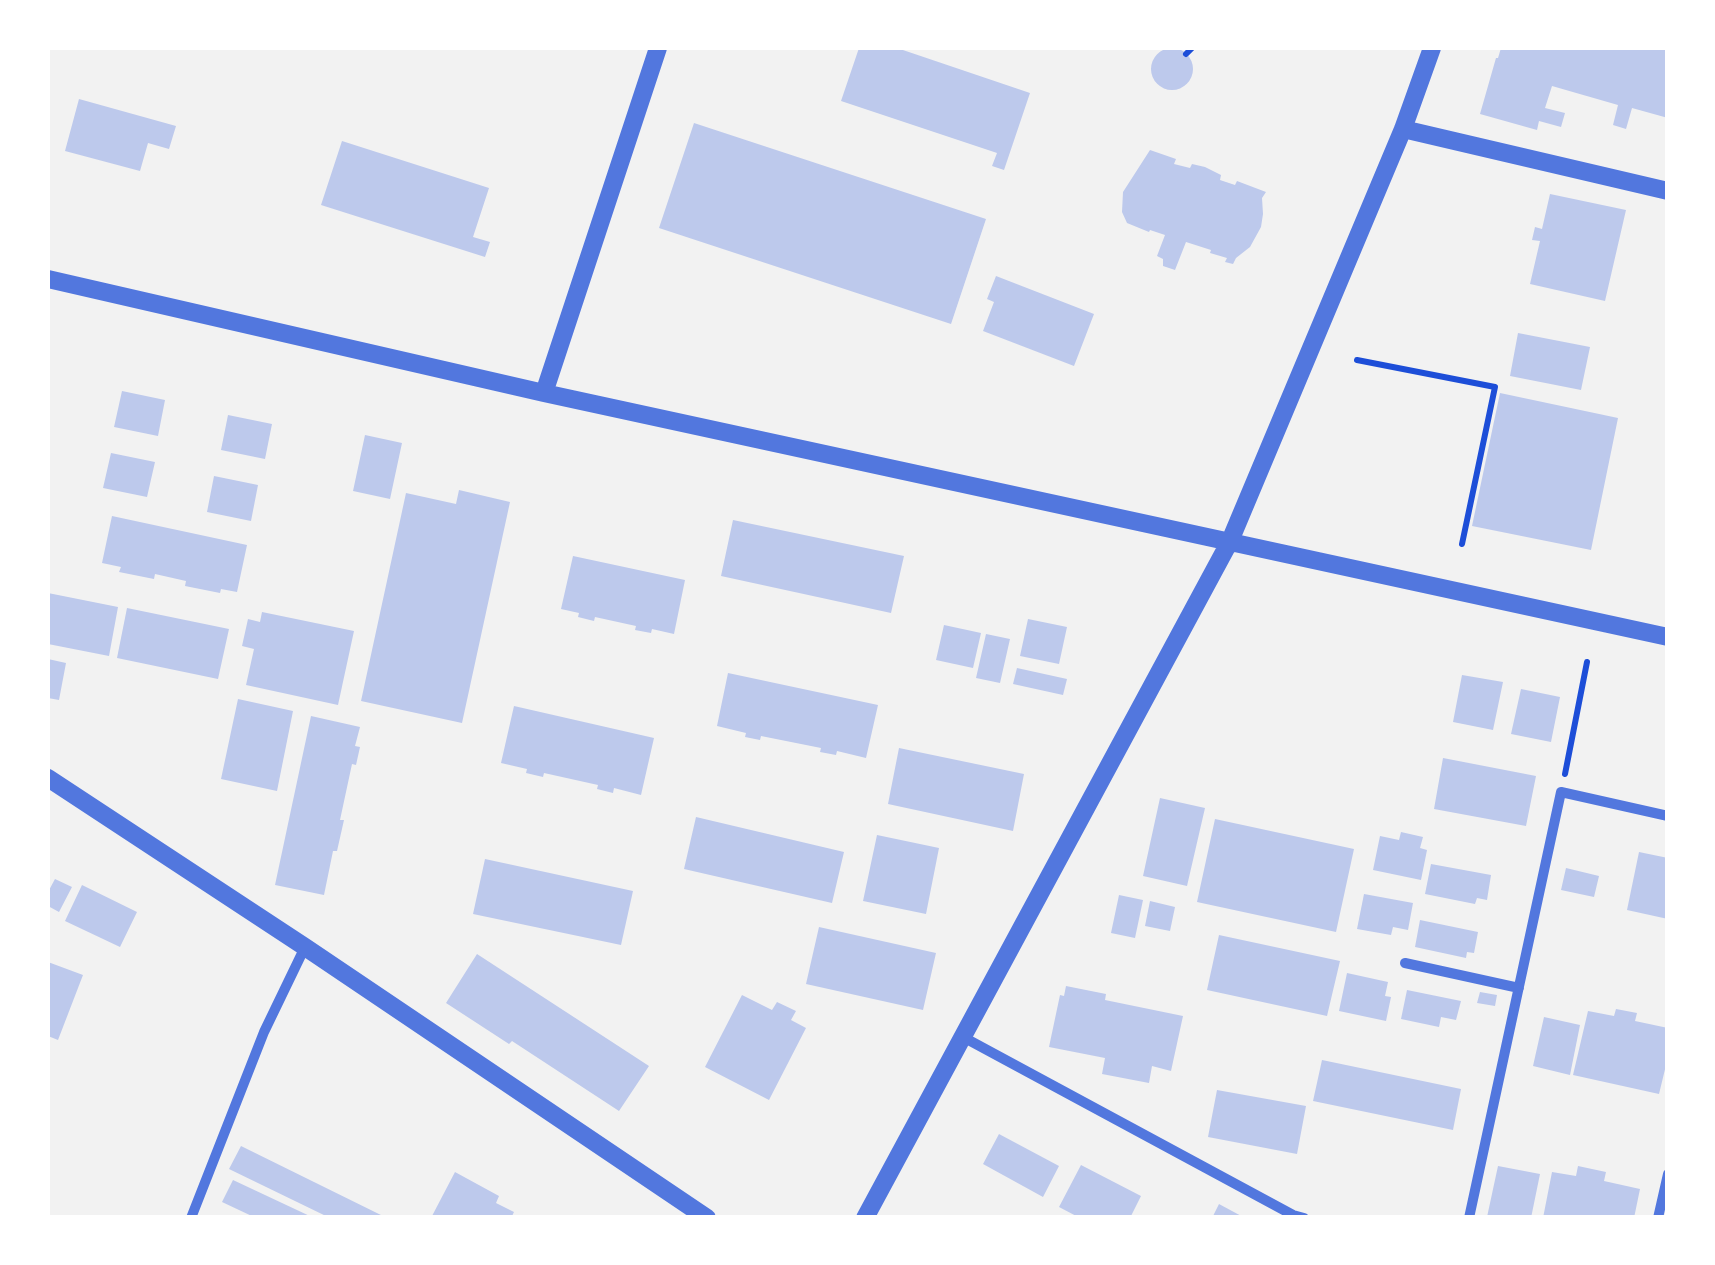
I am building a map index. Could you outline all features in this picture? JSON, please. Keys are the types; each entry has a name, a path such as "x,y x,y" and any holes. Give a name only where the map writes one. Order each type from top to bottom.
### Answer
{"street":[{"path":"544,393 658,48"},
{"path":"865,1218 1230,541 1403,128 1432,48"},
{"path":"1403,128 1668,191"},
{"path":"48,279 544,393 1668,637"},
{"path":"48,778 706,1218"},
{"path":"1469,1218 1561,792 1668,816"},
{"path":"190,1218 264,1032 306,947"},
{"path":"1405,962 1519,988"},
{"path":"963,1037 1304,1218"},
{"path":"1658,1218 1668,1174"}],"path":[{"path":"1357,360 1495,387 1462,544"},
{"path":"1561,792 1587,662"}],"building":[{"path":"859,48 897,48 1030,93 1004,170 992,166 997,153 841,101"},
{"path":"1172,48 1187,54 1193,69 1187,84 1172,90 1157,84 1151,69 1157,54"},
{"path":"1501,48 1668,48 1668,118 1632,108 1626,129 1613,125 1618,105 1552,86 1545,108 1565,113 1561,127 1539,121 1537,130 1480,114"},
{"path":"79,99 176,126 169,149 148,143 140,171 65,151"},
{"path":"694,123 986,219 951,324 659,228"},
{"path":"342,141 489,188 473,237 490,242 485,257 321,205"},
{"path":"1150,150 1176,159 1174,164 1205,167 1221,175 1220,180 1235,185 1237,181 1266,192 1262,198 1261,227 1250,247 1233,264 1210,253 1211,250 1186,242 1175,270 1163,266 1163,259 1157,256 1165,235 1127,223 1122,212 1123,192"},
{"path":"1550,194 1626,210 1605,301 1530,284 1540,241 1532,240 1535,227 1542,229"},
{"path":"996,276 1094,314 1074,366 983,331 994,302 987,299"},
{"path":"1518,333 1590,347 1581,390 1510,376"},
{"path":"122,391 165,400 158,436 114,427"},
{"path":"1500,393 1618,418 1591,550 1472,526"},
{"path":"228,415 272,424 265,459 221,450"},
{"path":"365,435 402,443 390,499 353,491"},
{"path":"111,453 155,462 147,497 103,488"},
{"path":"214,476 258,485 251,521 207,512"},
{"path":"459,490 510,502 462,723 361,701 406,493 456,504"},
{"path":"112,516 247,545 237,592 185,586 186,581 155,574 154,579 119,572 121,567 102,563"},
{"path":"733,520 904,556 891,613 721,576"},
{"path":"573,556 685,580 674,634 635,630 636,626 595,617 594,621 561,609"},
{"path":"48,593 118,607 109,656 48,644"},
{"path":"127,608 229,629 218,679 117,658"},
{"path":"262,612 354,631 338,705 246,685 254,649 242,646 248,619 260,622"},
{"path":"1028,619 1067,627 1059,664 1020,656"},
{"path":"944,625 981,633 973,668 936,660"},
{"path":"986,634 1010,639 1000,683 976,678"},
{"path":"48,659 66,663 59,700 48,698"},
{"path":"1017,668 1067,679 1063,695 1013,684"},
{"path":"728,673 878,705 866,758 837,751 836,755 820,752 821,748 761,736 760,740 745,737 746,733 717,726"},
{"path":"1462,675 1503,682 1493,730 1453,722"},
{"path":"1521,689 1560,697 1551,742 1511,734"},
{"path":"238,699 293,711 277,791 221,779"},
{"path":"514,706 654,738 641,795 614,788 613,793 597,789 598,785 544,773 543,777 501,763"},
{"path":"311,716 360,727 355,746 360,747 356,765 352,764 340,820 344,820 324,895 275,885"},
{"path":"899,748 1024,774 1013,831 888,804"},
{"path":"1443,758 1536,776 1526,826 1434,809"},
{"path":"1160,798 1205,808 1187,886 1143,876"},
{"path":"696,817 844,852 832,903 684,869"},
{"path":"1215,819 1354,849 1336,932 1197,902"},
{"path":"1401,832 1423,837 1420,848 1427,850 1421,880 1373,870 1380,836 1399,840"},
{"path":"877,835 939,848 926,914 863,901"},
{"path":"1639,852 1668,858 1668,919 1627,910"},
{"path":"485,859 633,891 621,945 473,914"},
{"path":"1431,864 1491,875 1487,900 1477,898 1475,904 1425,894"},
{"path":"1566,868 1599,876 1594,897 1561,890"},
{"path":"55,879 72,887 59,912 48,906 48,892"},
{"path":"82,885 137,912 120,947 65,921"},
{"path":"1364,894 1413,903 1408,930 1393,927 1391,935 1357,929"},
{"path":"1119,895 1143,900 1135,938 1111,933"},
{"path":"1150,901 1175,907 1170,931 1145,926"},
{"path":"1420,920 1478,932 1474,953 1467,952 1466,958 1415,947"},
{"path":"819,927 936,953 923,1010 806,984"},
{"path":"1219,935 1340,961 1327,1016 1207,990"},
{"path":"477,954 649,1066 619,1111 446,1003"},
{"path":"48,962 83,975 58,1040 48,1036"},
{"path":"1347,973 1388,982 1385,996 1391,997 1386,1021 1339,1011"},
{"path":"1066,986 1106,994 1105,1000 1183,1016 1171,1071 1152,1066 1149,1083 1102,1074 1105,1058 1049,1047 1060,995 1064,996"},
{"path":"1407,990 1461,1001 1456,1020 1441,1017 1439,1027 1401,1019"},
{"path":"1480,992 1497,995 1495,1006 1477,1003"},
{"path":"742,995 772,1010 777,1002 796,1011 791,1020 806,1028 769,1100 705,1067"},
{"path":"1616,1009 1637,1013 1635,1021 1668,1028 1668,1057 1659,1094 1573,1075 1588,1011 1614,1016"},
{"path":"1544,1017 1580,1025 1570,1075 1533,1066"},
{"path":"1322,1060 1461,1089 1453,1130 1313,1101"},
{"path":"1217,1090 1306,1106 1297,1154 1208,1137"},
{"path":"999,1134 1059,1166 1043,1197 983,1164"},
{"path":"241,1146 387,1218 330,1218 229,1169"},
{"path":"1081,1165 1141,1196 1130,1218 1080,1218 1059,1207"},
{"path":"1498,1166 1540,1174 1531,1218 1487,1217"},
{"path":"1578,1166 1606,1172 1604,1181 1640,1189 1634,1218 1543,1218 1552,1172 1576,1176"},
{"path":"455,1172 499,1196 496,1203 514,1212 511,1218 432,1216"},
{"path":"233,1180 314,1218 256,1218 222,1202"},
{"path":"1219,1204 1245,1218 1212,1218"}]}
